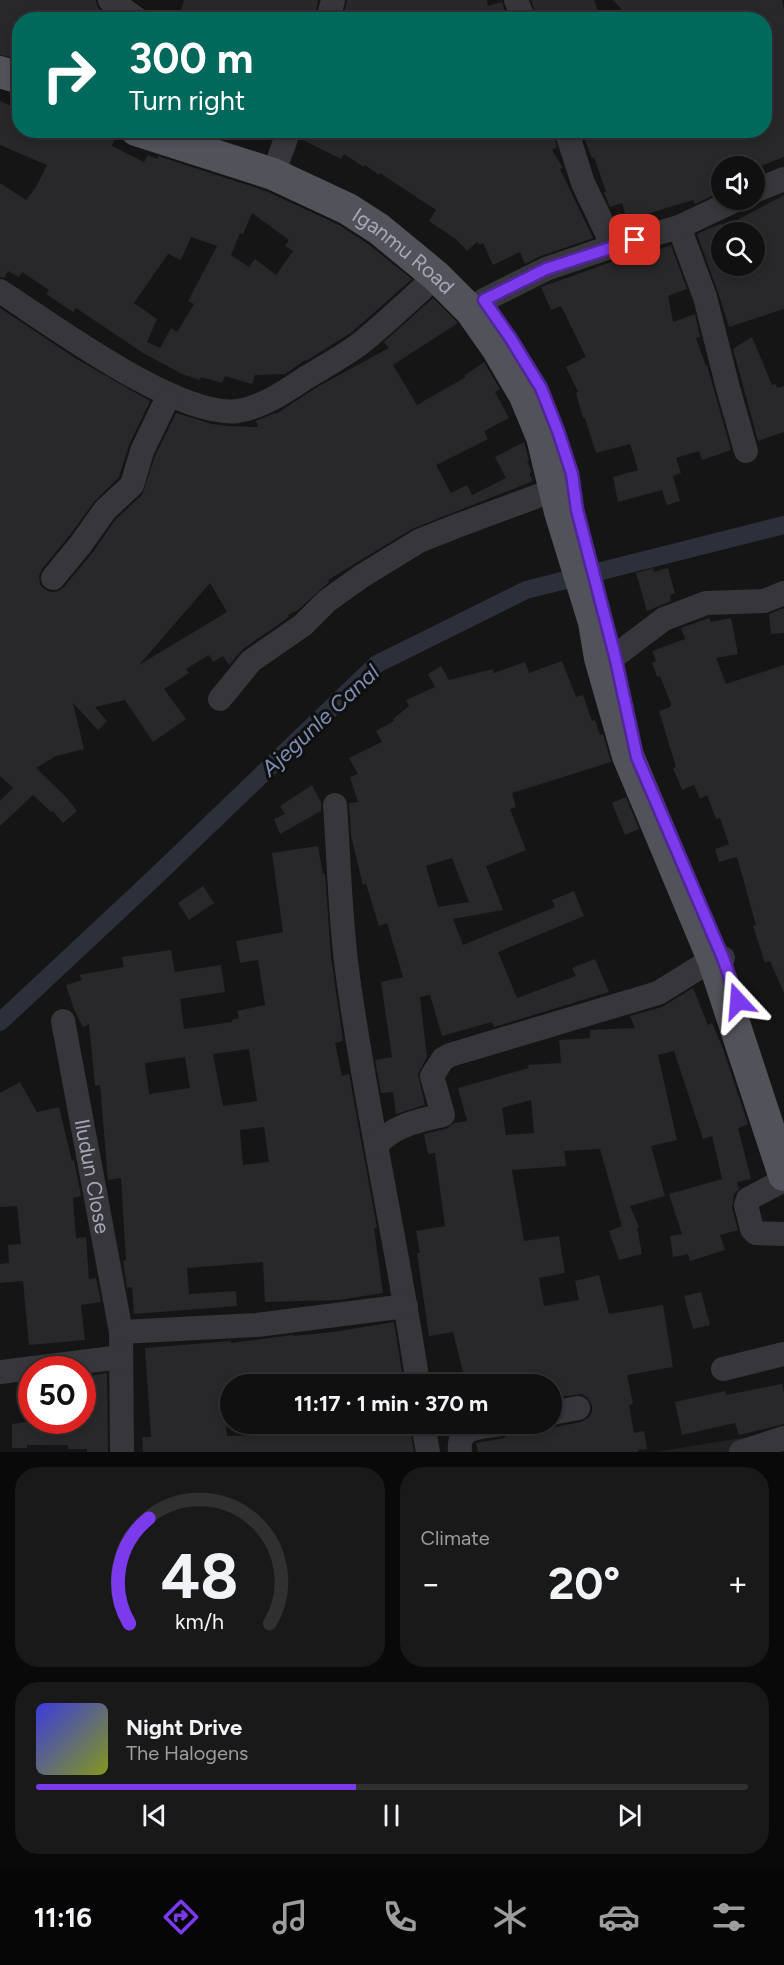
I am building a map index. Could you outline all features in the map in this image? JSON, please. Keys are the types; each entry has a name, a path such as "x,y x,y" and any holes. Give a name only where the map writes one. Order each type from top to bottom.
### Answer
{"main road":[{"name":"Iganmu Road","path":"197,138 348,209 379,229 436,276 471,310 525,396 542,437 605,635 637,757 718,958 784,1145"},
{"name":"Iganmu Road","path":"216,138 284,144 389,215 447,263 484,300 541,388 558,431 572,474 564,504"},
{"name":"Iganmu Road","path":"718,958 784,1175"}],"street":[{"path":"111,0 127,12"},
{"path":"569,138 583,183 613,246"},
{"path":"765,187 784,179"},
{"path":"484,300 546,269 679,227 715,210"},
{"path":"679,227 705,297 724,377 746,451"},
{"path":"0,291 116,365 169,395 204,408 236,411 280,395 359,344 436,276"},
{"path":"53,578 105,510 132,485 142,451 169,395"},
{"path":"220,699 251,661 303,625 327,601 362,576 419,541 454,526 564,504"},
{"path":"605,635 664,619 706,603 764,601 784,593"},
{"path":"335,805 348,975 416,1374"},
{"path":"376,1145 384,1137 404,1125 443,1115 432,1076 443,1059 450,1055 658,993 718,958"},
{"name":"Iludun Close","path":"63,1021 122,1332 122,1452"},
{"path":"784,1180 753,1195 748,1199 746,1205 752,1229 756,1233 784,1234"},
{"path":"122,1332 257,1325 406,1306"},
{"path":"723,1369 784,1354"},
{"path":"0,1372 121,1357"},
{"path":"562,1411 578,1408"},
{"path":"425,1434 428,1452"},
{"path":"460,1452 459,1442 463,1434"},
{"path":"741,1452 784,1438"}],"shaded area":[{"path":"784,1431 784,1452 656,1452"}],"building":[{"path":"0,0 96,0 101,12 12,12 12,57 0,55"},
{"path":"184,0 318,0 316,12 180,12"},
{"path":"347,0 487,0 488,6 502,2 505,12 345,12"},
{"path":"531,0 594,0 598,12 535,12"},
{"path":"613,0 782,0 784,9 784,157 765,164 765,156 711,156 711,196 695,204 693,200 627,220 622,203 610,207 594,157 592,158 584,138 772,138 772,12 624,12"},
{"path":"0,101 12,106 12,138 113,138 115,139 112,146 144,162 148,155 157,159 158,156 266,191 339,225 368,244 412,279 352,332 285,374 255,375 252,384 225,376 222,383 201,377 200,380 182,374 143,353 76,308 73,312 46,294 49,290 22,272 19,277 8,271 4,278 0,277 0,183 26,200 36,187 47,165 0,145","holes":["252,213 289,240 285,246 293,251 276,275 255,259 249,267 231,255","191,237 217,246 188,301 194,304 177,332 171,328 160,348 147,342 157,319 134,303 168,254 181,260"]},
{"path":"554,138 557,147 552,150 563,168 560,169 593,238 525,264 520,252 493,265 483,243 480,245 477,242 467,251 457,240 429,221 436,210 380,173 379,175 344,154 341,159 301,139"},
{"path":"784,195 784,309 729,327 712,276 765,276 765,222 733,222 756,210 765,210 765,205"},
{"path":"711,228 711,273 697,234"},
{"path":"671,245 687,289 668,296 673,322 695,314 700,337 696,338 707,365 731,450 702,460 699,451 676,458 681,473 673,476 680,501 667,505 662,490 618,502 613,477 638,470 630,444 596,453 585,418 583,418 576,393 578,392 566,367 586,357 561,306 551,310 541,287 617,260 637,254 638,257"},
{"path":"433,298 458,323 393,365 417,405 466,377 464,376 484,362 500,389 495,392 509,418 484,431 488,439 436,465 451,493 467,485 472,495 506,478 495,457 524,442 529,460 527,461 532,472 529,474 533,481 412,529 328,580 329,582 298,610 243,649 229,665 223,656 213,662 209,655 186,669 189,673 164,689 186,719 153,742 125,700 95,707 107,721 98,730 73,703 84,749 56,756 36,768 77,811 63,823 53,811 51,812 33,795 0,826 0,801 13,788 0,776 0,308 75,358 150,401 129,445 119,477 94,502 42,569 39,576 40,584 51,592 59,591 64,587 116,519 142,495 155,456 176,413 212,424 258,427 256,421 276,414 319,386 389,348 384,342","holes":["210,583 227,612 139,665"]},
{"path":"752,337 772,385 776,384 777,388 784,386 784,432 758,441 733,349"},
{"path":"653,568 654,572 668,568 675,593 670,595 671,601 647,611 636,573"},
{"path":"784,608 784,633 771,634 769,614"},
{"path":"709,618 711,622 731,618 738,654 716,658 726,684 784,665 784,993 770,961 765,963 753,926 756,925 737,857 719,862 715,849 729,844 720,818 716,819 707,795 700,799 694,785 682,790 673,768 676,767 659,711 670,707 671,704 660,676 657,677 652,663 656,661 652,651 685,639 681,628"},
{"path":"562,661 576,697 583,695 592,721 595,720 600,735 603,734 611,762 512,793 516,807 510,809 526,850 486,866 503,910 453,919 463,945 555,907 552,900 574,891 584,916 498,952 517,998 576,976 572,968 595,959 609,992 494,1027 492,1022 442,1036 430,995 420,997 427,1057 418,1074 425,1105 396,1114 393,1092 381,1093 375,1060 392,1057 381,982 403,977 387,923 379,926 366,884 363,885 351,836 349,803 358,802 350,777 358,774 349,758 382,742 376,731 394,721 393,719 409,706 406,700 435,687 428,674 441,666 449,680 493,669 494,673 525,662 529,673","holes":["452,858 469,902 438,907 426,866"]},
{"path":"312,785 321,802 321,811 280,834 274,819 285,814 280,806"},
{"path":"626,797 639,829 625,835 612,803"},
{"path":"318,846 323,874 325,874 331,957 343,1041 335,1043 342,1076 349,1074 377,1228 374,1228 383,1293 339,1300 265,1302 263,1262 187,1268 189,1294 236,1291 237,1306 134,1314 132,1287 127,1288 123,1261 126,1260 121,1178 108,1180 100,1085 95,1086 89,1024 83,1027 66,985 82,980 79,975 124,967 122,957 171,950 175,972 221,965 225,992 180,999 184,1029 232,1022 239,1018 237,1011 265,1005 258,960 240,963 236,941 283,932 272,853","holes":["249,1049 257,1101 223,1106 213,1054","185,1057 190,1088 149,1094 145,1063","264,1127 269,1162 243,1165 240,1130"]},
{"path":"203,886 214,903 189,920 178,903"},
{"path":"693,988 708,1025 712,1023 748,1124 738,1128 751,1179 737,1182 739,1189 734,1194 732,1208 738,1230 720,1235 725,1250 690,1261 688,1254 673,1257 670,1236 682,1234 669,1194 722,1179 712,1136 703,1139 674,1051 658,1055 677,1140 651,1146 665,1196 630,1206 639,1227 637,1228 642,1254 619,1260 609,1231 622,1226 600,1149 564,1151 566,1166 512,1170 524,1241 559,1236 565,1273 539,1278 544,1306 579,1300 575,1281 599,1275 609,1314 663,1305 673,1367 627,1375 633,1404 629,1405 634,1433 644,1431 647,1449 638,1450 638,1452 478,1452 476,1443 504,1438 509,1434 562,1434 562,1426 581,1422 588,1418 592,1412 592,1406 588,1398 582,1394 562,1397 562,1374 464,1374 453,1332 429,1336 416,1231 445,1226 435,1153 428,1154 424,1134 446,1129 454,1123 467,1121 458,1088 529,1068 528,1065 561,1063 559,1040 590,1038 590,1030 635,1028 630,1016 662,1007","holes":["531,1100 534,1133 506,1135 502,1108"]},
{"path":"20,1082 37,1112 59,1107 72,1161 74,1160 81,1196 73,1198 76,1238 86,1237 89,1279 96,1278 101,1302 81,1305 85,1340 29,1345 23,1281 0,1283 0,1264 9,1263 8,1245 21,1244 17,1206 0,1207 0,1093"},
{"path":"701,1292 710,1325 693,1329 684,1296"},
{"path":"394,1322 402,1374 220,1374 220,1434 227,1434 227,1436 411,1434 414,1452 143,1452 142,1437 151,1437 145,1348 231,1341 231,1343 333,1332"},
{"path":"107,1373 108,1452 68,1449 68,1445 27,1445 27,1448 12,1448 12,1424 18,1423 18,1434 96,1434 96,1375"},
{"path":"782,1384 784,1424 739,1435 735,1423 682,1435 675,1402 725,1391 726,1395"}],"waterway":[{"name":"Ajegunle Canal","path":"0,1022 377,664 526,590 784,525"}],"route":[{"path":"635,240 546,269 484,300 541,388 558,431 572,474 577,510 615,656 637,757 723,958 738,1001"}]}
